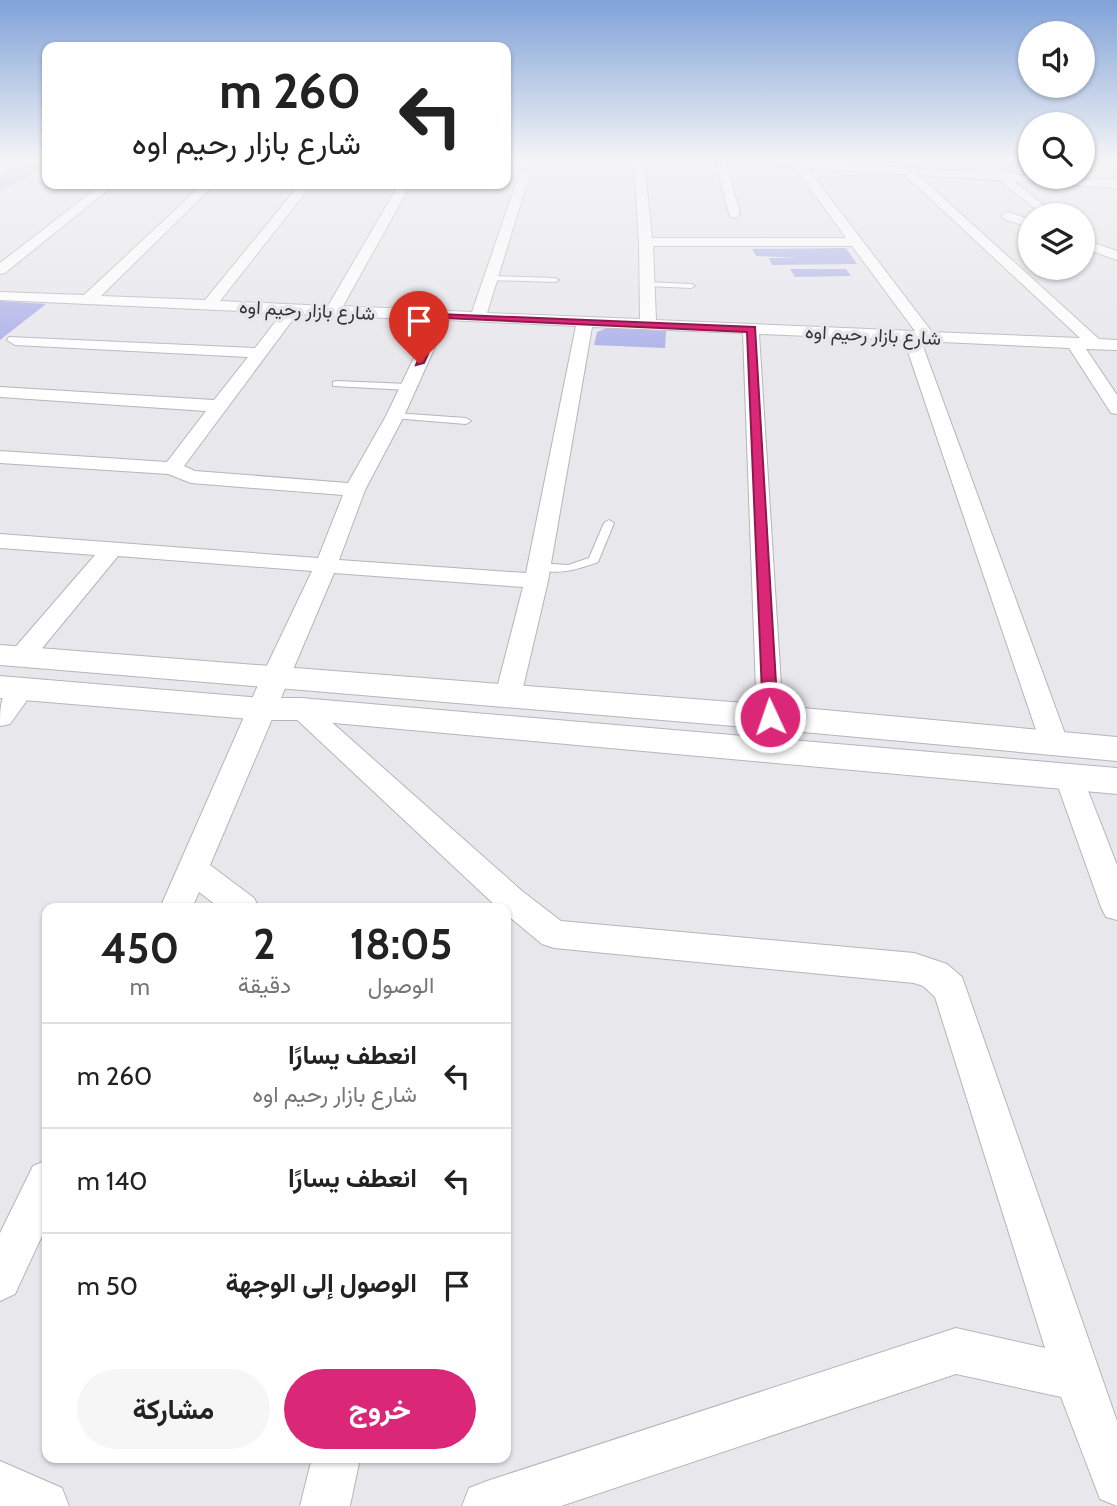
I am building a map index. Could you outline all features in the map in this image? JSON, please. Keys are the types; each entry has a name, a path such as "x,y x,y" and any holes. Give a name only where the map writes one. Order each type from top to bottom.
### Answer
{"street":[{"path":"0,270 50,230"},
{"path":"88,300 161,230"},
{"path":"209,305 269,230"},
{"path":"333,311 379,230"},
{"path":"478,317 506,230"},
{"path":"645,230 649,325"},
{"path":"847,230 919,337 1054,742"},
{"path":"972,230 1095,344"},
{"path":"646,242 856,242"},
{"path":"1095,247 1115,254"},
{"name":"شارع بازار رحيم اوه","path":"0,296 1117,345"},
{"path":"0,353 64,299"},
{"path":"172,468 293,309"},
{"path":"178,903 275,676 326,565 355,489 395,416 441,316"},
{"path":"508,696 538,574 585,322"},
{"path":"751,329 770,717"},
{"path":"15,340 257,353"},
{"path":"1075,344 1117,409"},
{"path":"0,393 218,406"},
{"path":"0,457 172,468 191,477 355,489"},
{"path":"0,541 326,565 538,574"},
{"path":"0,717 11,672 112,550"},
{"path":"11,672 275,676 1117,749"},
{"path":"11,672 262,709 301,709 1117,781"},
{"path":"301,709 506,903"},
{"path":"1069,778 1117,907"},
{"path":"194,870 237,903"},
{"path":"511,907 554,934 914,968 935,975 950,988 1077,1378 1117,1482"},
{"path":"0,1279 42,1191"},
{"path":"487,1506 956,1351 1077,1378"},
{"path":"325,1506 334,1463"},
{"path":"0,1486 44,1506"}],"lane":[{"path":"491,278 555,280"},
{"path":"647,284 691,286"},
{"path":"336,384 408,387"},
{"path":"395,416 466,421"},
{"path":"538,574 594,560 609,523"}],"building":[{"path":"846,248 857,264 772,265 769,258 799,258 756,256 752,249"},
{"path":"790,269 846,269 851,276 795,277"},
{"path":"0,301 46,304 0,340"},
{"path":"607,328 666,331 665,348 594,345 597,332"}],"route":[{"path":"419,363 441,316 751,329 770,717"}]}
